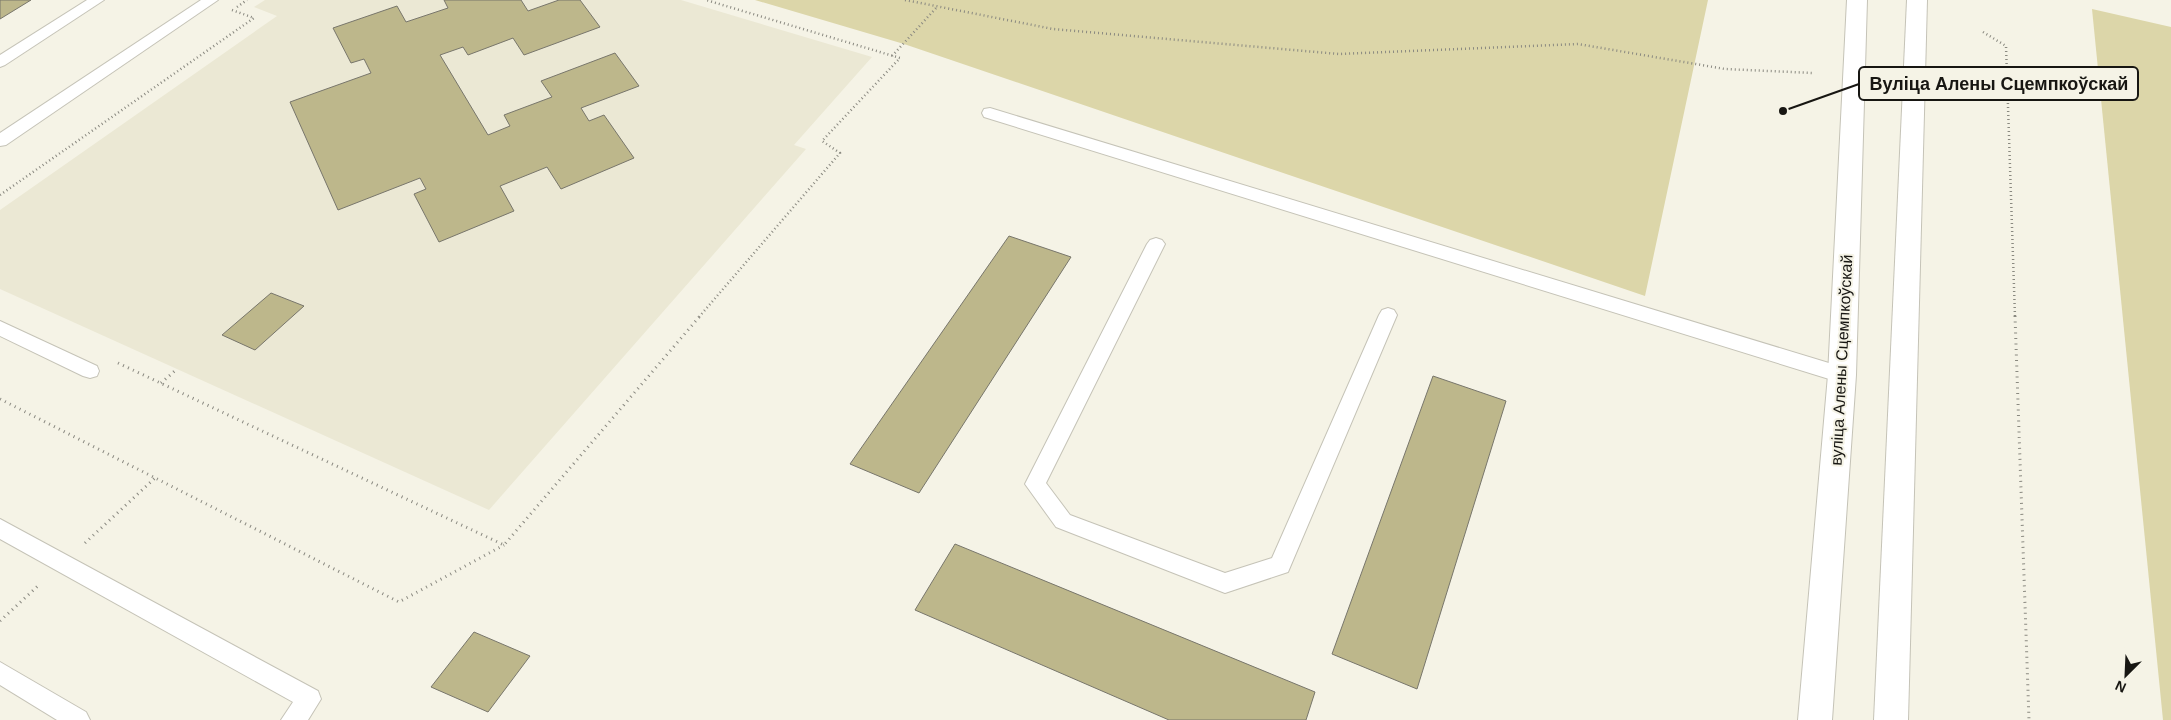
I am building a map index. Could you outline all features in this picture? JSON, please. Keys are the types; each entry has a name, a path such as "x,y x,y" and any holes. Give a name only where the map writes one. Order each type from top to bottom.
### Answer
{"main road":[{"name":"вуліца Алены Сцемпкоўскай","path":"1815,720 1842,374 1857,0"},
{"path":"1892,720 1917,0"}],"lane":[{"path":"0,62 97,0"},
{"path":"0,141 211,0"},
{"path":"990,113 1842,374"},
{"path":"1156,244 1035,484 1063,521 1225,583 1280,566 1388,315"},
{"path":"0,328 90,371"},
{"path":"0,528 310,699 293,720"},
{"path":"0,673 78,720"}],"path":[{"path":"0,195 254,18 232,10 247,0"},
{"path":"0,399 399,602 504,546 840,153 822,141 900,58 706,0"},
{"path":"905,0 1053,29 1339,54 1578,44 1725,69 1813,74"},
{"path":"892,56 937,6"},
{"path":"1983,32 2006,46 2029,720"},
{"path":"116,362 504,546"},
{"path":"161,383 177,369"}],"shaded area":[{"path":"265,0 681,0 872,57 794,145 806,149 489,510 0,289 0,210 277,16 254,7"},
{"path":"755,0 1708,0 1645,296 904,44"},
{"path":"2092,9 2171,27 2171,720 2163,720"}],"building":[{"path":"0,0 31,0 0,19"},
{"path":"444,0 521,0 528,11 559,0 580,0 600,27 524,55 513,38 468,55 463,47 440,55 488,135 510,126 504,115 552,97 541,81 615,53 639,86 581,108 589,121 604,115 634,158 561,189 547,167 500,186 514,211 439,242 414,194 426,189 420,178 338,210 290,102 371,73 364,59 351,63 333,28 397,6 406,22 448,8"},
{"path":"1009,236 1071,257 919,493 850,464"},
{"path":"271,293 304,306 255,350 222,335"},
{"path":"1433,376 1506,401 1417,689 1332,654"},
{"path":"955,544 1315,692 1306,720 1169,720 915,610"},
{"path":"474,632 530,656 488,712 431,687"}],"place":[{"name":"Вуліца Алены Сцемпкоўскай","path":"1783,111"}]}
